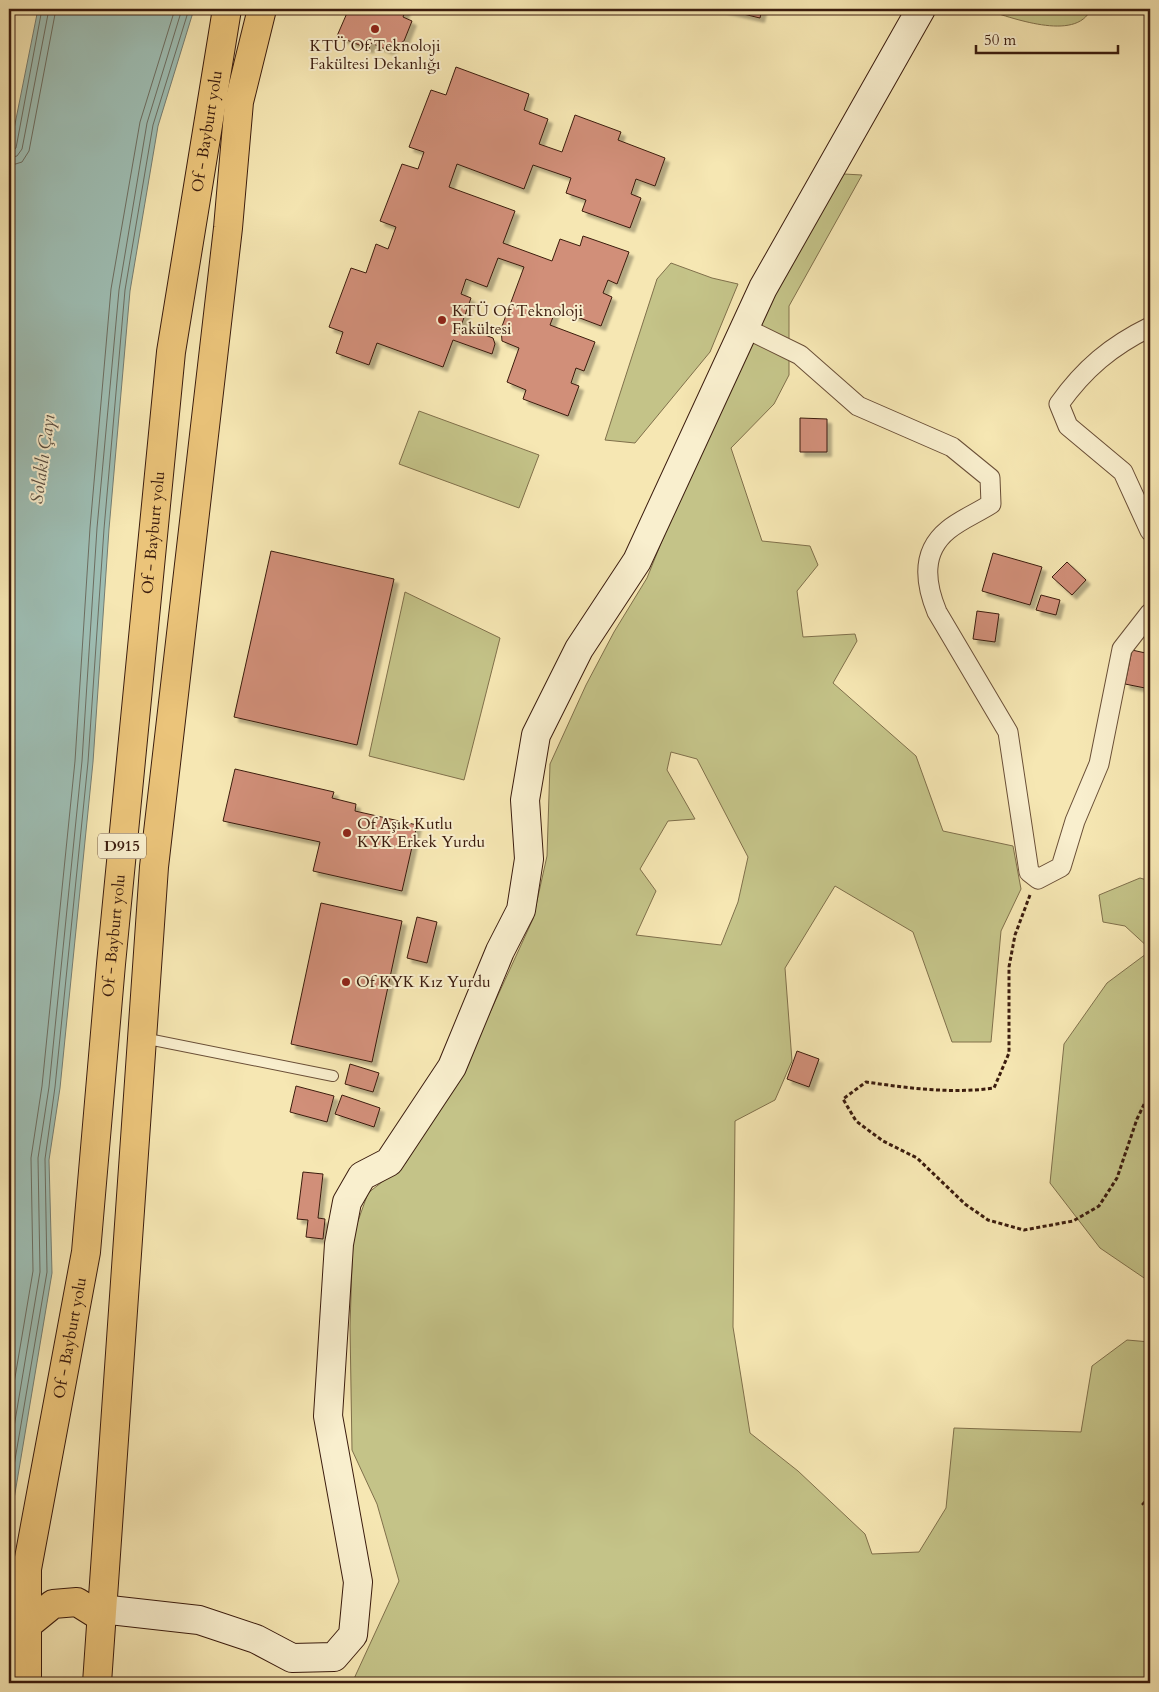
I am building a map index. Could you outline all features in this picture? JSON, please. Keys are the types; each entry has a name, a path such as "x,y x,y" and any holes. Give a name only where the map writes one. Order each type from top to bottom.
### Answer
{"highway":[{"name":"Of - Bayburt yolu","path":"34,1681 26,1626 27,1569 86,1252 111,964 171,352 227,9"},
{"name":"Of - Bayburt yolu","path":"93,1682 101,1613 154,867 228,228 239,102 262,9"},
{"path":"26,1626 53,1604 77,1602 101,1613"}],"street":[{"path":"101,1613 199,1620 256,1639 292,1658 334,1657 353,1635 358,1582 328,1416 339,1244 347,1202 362,1176 389,1162 452,1067 500,950 521,910 529,859 524,800 536,735 579,650 637,561 764,288 921,9"},
{"path":"1150,327 1129,337 1101,358 1078,378 1059,404 1068,426 1123,472 1150,531"},
{"path":"745,328 800,355 858,406 952,447 990,478 991,504 949,529 933,545 927,566 929,593 937,612 1008,732 1029,872 1038,879 1061,867 1075,821 1100,764 1122,649 1150,613"}],"lane":[{"path":"142,1038 333,1076"}],"path":[{"path":"1038,879 1015,935 1010,959 1009,1053 994,1088 968,1091 940,1090 866,1082 844,1099 856,1121 883,1141 917,1158 965,1204 988,1220 1024,1230 1073,1221 1099,1206 1117,1178 1138,1118 1150,1092"},
{"path":"1150,1497 1143,1504 1150,1508"}],"shaded area":[{"path":"983,9 1091,9 1083,19 1072,24 1057,26 1042,25"},
{"path":"844,174 862,175 789,306 789,375 774,404 731,448 762,541 810,546 818,565 797,591 803,637 855,634 857,641 833,683 916,756 943,831 1013,846 1021,889 1001,931 991,1042 952,1042 913,932 835,886 785,968 792,1061 775,1100 735,1121 733,1327 750,1433 798,1471 865,1534 872,1554 919,1552 946,1508 954,1428 1081,1432 1092,1366 1127,1340 1150,1342 1150,1683 352,1683 399,1581 377,1504 352,1450 350,1326 353,1235 368,1193 405,1164 470,1056 533,919 547,856 550,764 586,685 614,632 647,578 682,491 768,301","holes":["671,752 697,759 748,857 738,902 721,945 636,935 656,891 640,869 668,821 695,819 667,770"]},
{"path":"671,263 712,278 738,284 710,352 635,443 605,440 657,279"},
{"path":"419,411 539,455 519,508 399,464"},
{"path":"405,592 500,638 464,780 369,756"},
{"path":"1140,878 1150,881 1150,949 1125,926 1103,922 1099,895"},
{"path":"1150,951 1150,1282 1100,1248 1050,1183 1064,1044 1107,983"}],"water":[{"name":"Solaklı Çayı","path":"38,9 194,9 158,126 130,291 109,529 93,762 60,1088 49,1160 52,1273 9,1529 9,168 12,139"}],"building":[{"name":"KTÜ Of Teknoloji Fakültesi Dekanlığı","path":"340,9 406,9 403,17 412,21 404,41 388,50 371,43 369,49 337,36 347,13"},
{"path":"722,9 762,9 760,18"},
{"path":"456,67 529,94 524,110 548,119 539,144 562,152 575,115 621,132 618,140 665,158 655,186 636,179 631,194 641,198 630,228 582,211 586,200 566,193 571,178 533,165 524,189 457,164 449,187 515,211 503,243 552,261 560,239 580,246 583,236 629,252 617,284 608,280 603,293 612,297 601,326 556,309 550,325 595,342 584,371 576,368 571,383 579,386 568,416 523,399 526,390 507,382 519,348 502,341 501,329 524,267 498,258 487,287 466,279 461,294 471,298 461,326 493,338 495,344 492,354 453,340 443,367 377,343 369,365 336,353 343,332 329,327 351,268 366,273 376,244 388,249 396,227 380,221 402,164 418,169 424,152 409,147 431,90 446,95"},
{"path":"800,418 827,419 827,452 800,452"},
{"path":"271,551 394,579 357,745 234,717"},
{"path":"993,553 1042,567 1030,605 982,591"},
{"path":"1067,562 1086,580 1072,595 1052,577"},
{"path":"1041,595 1060,600 1056,615 1036,610"},
{"path":"977,611 999,614 995,642 973,639"},
{"path":"1132,650 1150,654 1150,689 1125,684"},
{"name":"Of Aşık Kutlu KYK Erkek Yurdu","path":"235,769 334,792 332,798 356,804 355,811 417,825 402,891 313,871 320,842 223,821"},
{"name":"Of KYK Kız Yurdu","path":"321,903 402,921 372,1062 291,1044"},
{"path":"417,917 437,922 427,963 407,958"},
{"path":"797,1051 819,1059 809,1087 787,1079"},
{"path":"350,1064 379,1073 373,1092 345,1084"},
{"path":"296,1086 334,1096 327,1122 290,1112"},
{"path":"342,1095 380,1108 374,1127 335,1114"},
{"path":"303,1172 323,1174 318,1218 325,1219 323,1239 306,1237 308,1220 297,1219"}],"waterway":[{"path":"1145,1683 1150,1680"}],"place":[{"name":"KTÜ Of Teknoloji Fakültesi Dekanlığı","path":"375,29"},
{"name":"KTÜ Of Teknoloji Fakültesi","path":"442,320"},
{"name":"Of Aşık Kutlu KYK Erkek Yurdu","path":"347,833"},
{"name":"Of KYK Kız Yurdu","path":"346,982"}]}
